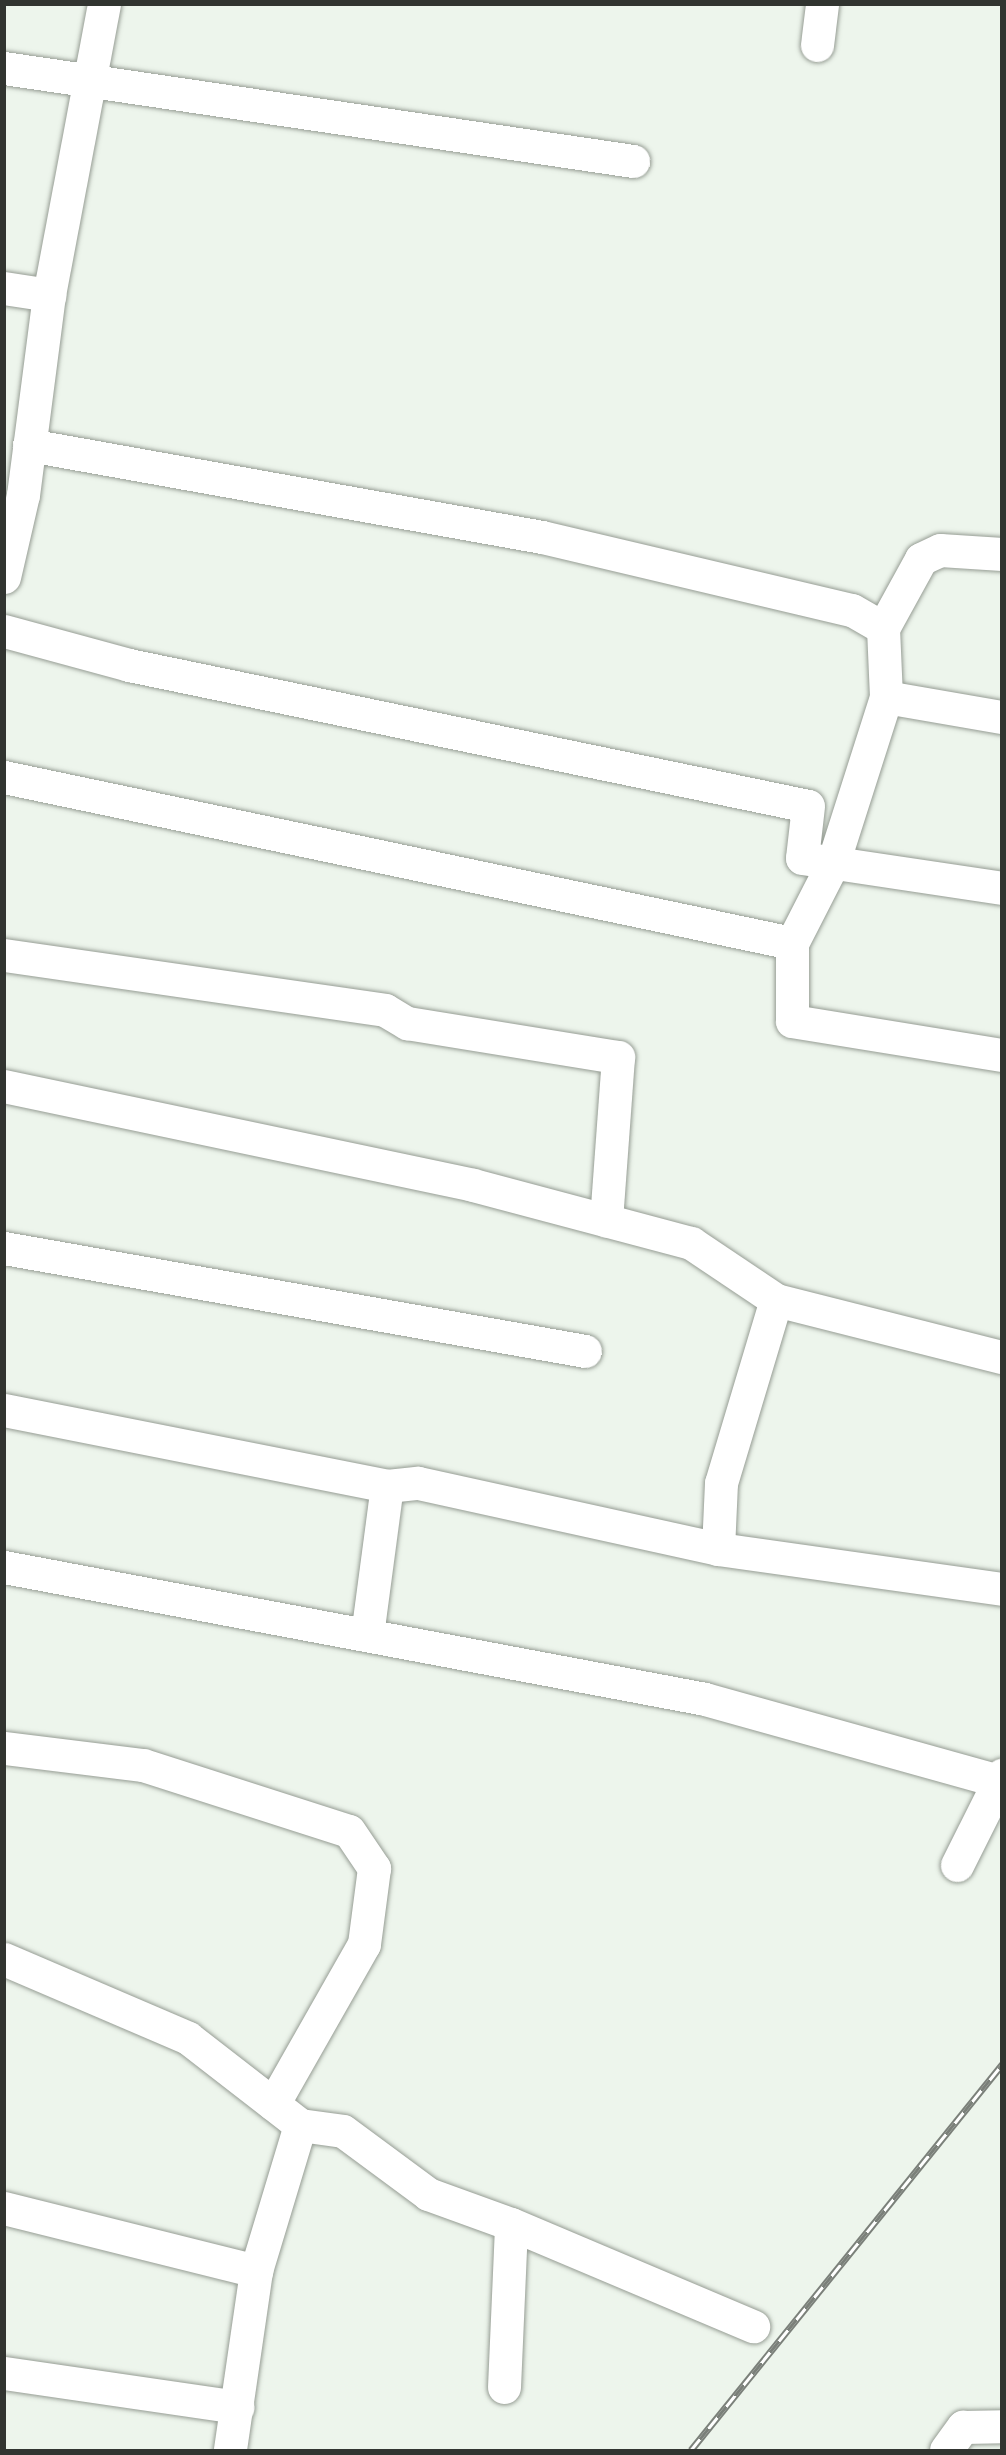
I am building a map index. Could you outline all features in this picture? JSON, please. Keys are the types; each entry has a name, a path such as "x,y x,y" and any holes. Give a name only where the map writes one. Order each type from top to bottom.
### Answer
{"street":[{"path":"4,577 14,493 29,445 49,295 104,4"},
{"path":"818,45 822,4"},
{"path":"4,68 89,78 633,161"},
{"path":"4,288 49,295"},
{"path":"29,445 542,537 852,610 883,628"},
{"path":"1002,554 940,550 921,559 883,628 886,697 833,862 792,943 792,1021 1002,1055"},
{"path":"4,631 140,667 808,806 802,858 1002,888"},
{"path":"886,697 1002,717"},
{"path":"4,777 792,943"},
{"path":"4,956 385,1011 407,1023 618,1057 606,1221"},
{"path":"4,1086 472,1185 691,1243 776,1300 1002,1357"},
{"path":"4,1248 585,1351"},
{"path":"718,1549 721,1483 776,1300"},
{"path":"4,1410 387,1486 418,1483 718,1549 1002,1589"},
{"path":"367,1635 387,1486"},
{"path":"4,1567 705,1699 1000,1778 957,1865"},
{"path":"4,1748 143,1765 349,1830 374,1868 364,1944 273,2104"},
{"path":"4,1959 188,2038 300,2125 343,2131 428,2194 511,2224 753,2326"},
{"path":"230,2451 256,2271 300,2125"},
{"path":"4,2208 256,2271"},
{"path":"504,2387 511,2224"},
{"path":"4,2373 238,2407"},
{"path":"946,2451 963,2427 1002,2426"}],"railway":[{"path":"691,2450 1002,2064"}]}
